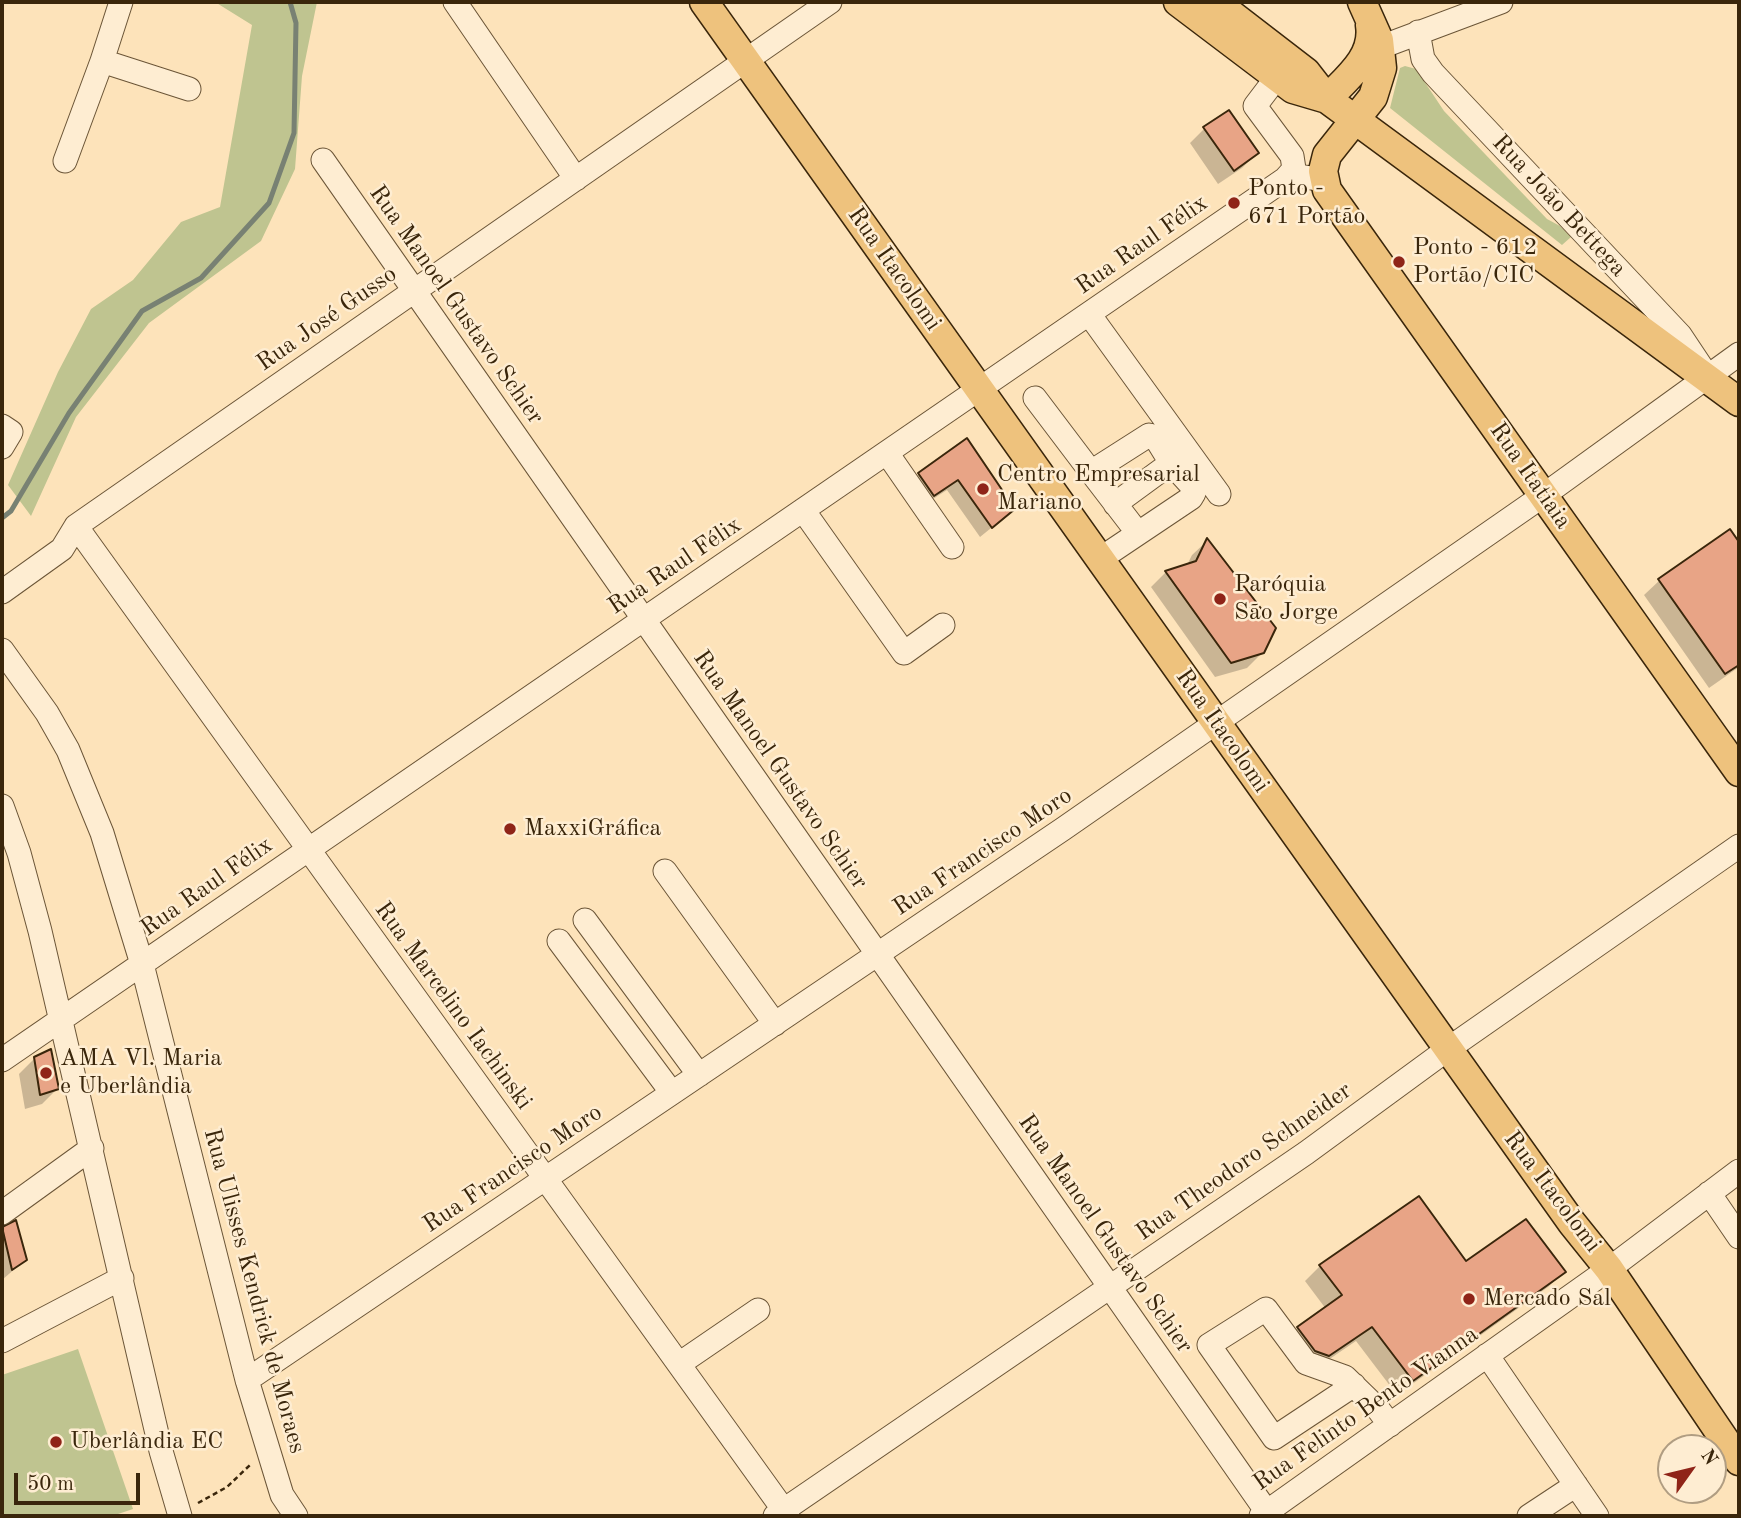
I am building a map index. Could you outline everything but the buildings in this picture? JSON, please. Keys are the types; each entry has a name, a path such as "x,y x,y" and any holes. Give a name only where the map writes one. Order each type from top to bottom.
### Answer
{"main road":[{"name":"Rua Itacolomi","path":"705,2 1572,1223 1609,1269 1739,1461"},
{"name":"Rua João Bettega","path":"1178,2 1293,89 1327,99"},
{"name":"Rua João Bettega","path":"1215,2 1307,72 1327,99 1739,402"},
{"path":"1327,99 1366,55 1371,39 1371,24"},
{"path":"1323,180 1327,155 1373,97 1380,82 1382,68 1371,24"},
{"name":"Rua Itatiaia","path":"1323,180 1327,190 1739,772"}],"street":[{"path":"65,161 121,2"},
{"path":"455,2 576,179"},
{"name":"Rua José Gusso","path":"2,592 62,549 76,526 830,2"},
{"path":"1371,24 1418,32 1501,2"},
{"name":"Rua João Bettega","path":"1418,32 1423,59 1433,73 1680,335 1707,376"},
{"path":"102,61 189,89"},
{"path":"1278,77 1255,106 1292,156 1294,169 1285,179"},
{"name":"Rua Manoel Gustavo Schier","path":"323,160 1110,1287 1264,1514"},
{"path":"1285,179 1299,176 1323,180"},
{"name":"Rua Raul Félix","path":"2,1060 1285,179"},
{"path":"1089,314 1219,494"},
{"name":"Rua Francisco Moro","path":"247,1380 1217,723 1544,495 1739,354"},
{"path":"1035,398 1137,532"},
{"path":"2,426 11,432 2,447"},
{"path":"1091,472 1149,435 1155,437 1171,463 1191,485 1194,493 1191,498 1100,559"},
{"path":"887,453 952,547"},
{"path":"1115,504 1171,463"},
{"path":"803,510 904,653 943,625"},
{"name":"Rua Marcelino Iachinski","path":"76,526 679,1364 782,1514"},
{"name":"Rua Ulisses Kendrick de Moraes","path":"2,650 47,713 68,750 102,833 142,964 247,1380 282,1495 296,1516"},
{"path":"2,806 10,859 62,1019 177,1515"},
{"name":"Rua Theodoro Schneider","path":"782,1514 1306,1153 1448,1049 1739,846"},
{"path":"665,871 775,1024"},
{"path":"585,920 699,1075"},
{"path":"559,941 672,1093"},
{"path":"2,1213 92,1148"},
{"name":"Rua Felinto Bento Vianna","path":"1264,1514 1609,1269 1739,1171"},
{"path":"1709,1193 1739,1237"},
{"path":"2,1341 122,1278"},
{"path":"1354,1385 1274,1438 1209,1345 1266,1309 1306,1363 1345,1377 1354,1385 1378,1409 1390,1426"},
{"path":"679,1364 758,1310"},
{"path":"1487,1355 1597,1516"},
{"path":"1529,1516 1576,1485"}],"path":[{"path":"177,1515 227,1487 269,1447"}],"green space":[{"path":"215,2 317,2 302,76 295,169 261,241 149,323 76,417 31,516 8,485 58,372 91,309 133,280 181,222 220,207 252,25"},
{"path":"1405,66 1416,69 1444,111 1547,219 1560,226 1571,237 1562,245 1390,108 1400,68"},
{"name":"Uberlândia EC","path":"78,1349 133,1509 112,1516 2,1516 2,1375"}],"waterway":[{"path":"2,518 11,511 69,413 142,311 201,278 269,203 294,133 296,23 290,2"}],"place":[{"name":"Ponto - 671 Portão","path":"1234,203"},
{"name":"Ponto - 612 Portão/CIC","path":"1399,262"},
{"name":"Centro Empresarial Mariano","path":"983,489"},
{"name":"Paróquia São Jorge","path":"1220,599"},
{"name":"MaxxiGráfica","path":"510,829"},
{"name":"AMA Vl. Maria e Uberlândia","path":"46,1073"},
{"name":"Mercado Sal","path":"1469,1299"},
{"name":"Uberlândia EC","path":"56,1442"}]}
